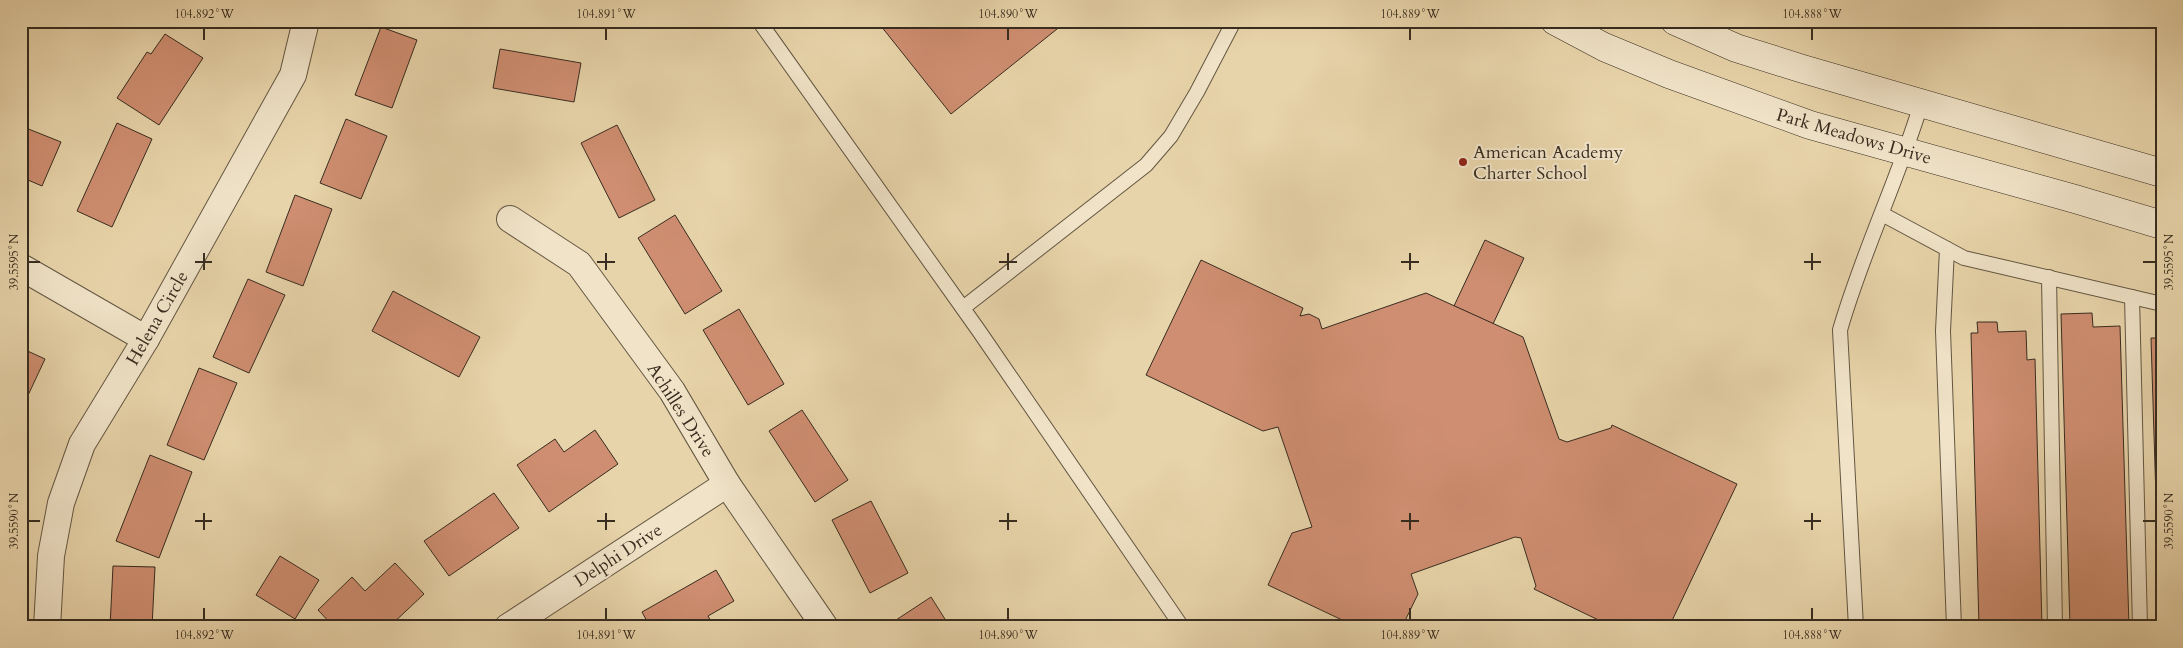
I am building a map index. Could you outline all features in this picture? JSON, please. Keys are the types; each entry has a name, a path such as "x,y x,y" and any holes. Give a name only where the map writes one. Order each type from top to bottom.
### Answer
{"main road":[{"name":"Park Meadows Drive","path":"1555,21 1612,50 1731,98 1810,125 2162,225"},
{"path":"1675,21 1736,48 1803,69 2162,173"}],"street":[{"name":"Helena Circle","path":"47,627 51,556 61,503 82,444 146,339 292,75 306,21"},
{"name":"Achilles Drive","path":"510,219 579,264 672,392 727,484 825,627"},
{"path":"21,267 146,339"},
{"name":"Delphi Drive","path":"508,627 727,484"}],"lane":[{"path":"759,21 962,308 1182,627"},
{"path":"962,308 1146,166 1171,136 1197,92 1234,21"},
{"path":"1856,627 1840,330 1848,300 1906,152 1921,104"},
{"path":"1882,214 1964,258 2162,304"},
{"path":"1947,249 1943,331 1954,627"},
{"path":"2049,277 2056,627"},
{"path":"2132,297 2140,627"}],"building":[{"path":"877,21 1067,21 951,114"},
{"path":"381,27 417,40 392,108 355,95"},
{"path":"165,34 203,58 159,125 117,98 147,52 151,54"},
{"path":"500,49 581,63 574,102 493,88"},
{"path":"346,119 387,136 361,199 320,183"},
{"path":"117,123 152,139 112,227 77,211"},
{"path":"617,125 655,200 619,218 581,143"},
{"path":"21,126 61,142 42,186 21,177"},
{"path":"295,195 332,209 303,286 266,272"},
{"path":"675,215 722,291 685,314 638,238"},
{"path":"1485,240 1524,258 1493,324 1454,306"},
{"path":"1201,260 1303,308 1300,316 1309,314 1319,319 1322,329 1426,293 1523,337 1559,439 1567,442 1611,428 1612,425 1737,484 1669,627 1613,627 1534,589 1536,586 1521,538 1515,537 1411,574 1418,594 1402,627 1357,627 1268,585 1292,533 1312,527 1278,427 1263,431 1146,375"},
{"path":"248,279 285,295 249,373 213,357"},
{"path":"393,291 480,337 459,377 372,331"},
{"path":"739,309 784,384 748,405 703,330"},
{"path":"2092,313 2093,327 2120,326 2129,627 2070,627 2061,314"},
{"path":"1977,322 1997,322 1998,332 2026,331 2027,360 2035,359 2042,627 1979,627 1971,333 1978,333"},
{"path":"2151,338 2162,338 2162,627 2160,627"},
{"path":"21,348 45,359 23,406 21,405"},
{"path":"199,368 237,383 204,460 167,445"},
{"path":"802,410 848,480 815,502 769,431"},
{"path":"595,430 618,464 549,512 517,465 555,439 564,452"},
{"path":"150,455 192,472 159,558 116,541"},
{"path":"494,493 519,528 449,576 424,541"},
{"path":"871,501 908,573 870,593 832,520"},
{"path":"280,556 319,580 295,619 256,595"},
{"path":"395,563 424,594 389,627 334,627 318,610 352,577 365,591"},
{"path":"113,566 155,567 152,627 110,627"},
{"path":"716,570 734,601 708,616 714,627 650,627 642,612"},
{"path":"931,597 950,627 900,627 896,620"}],"place":[{"name":"American Academy Charter School","path":"1463,162"}]}
